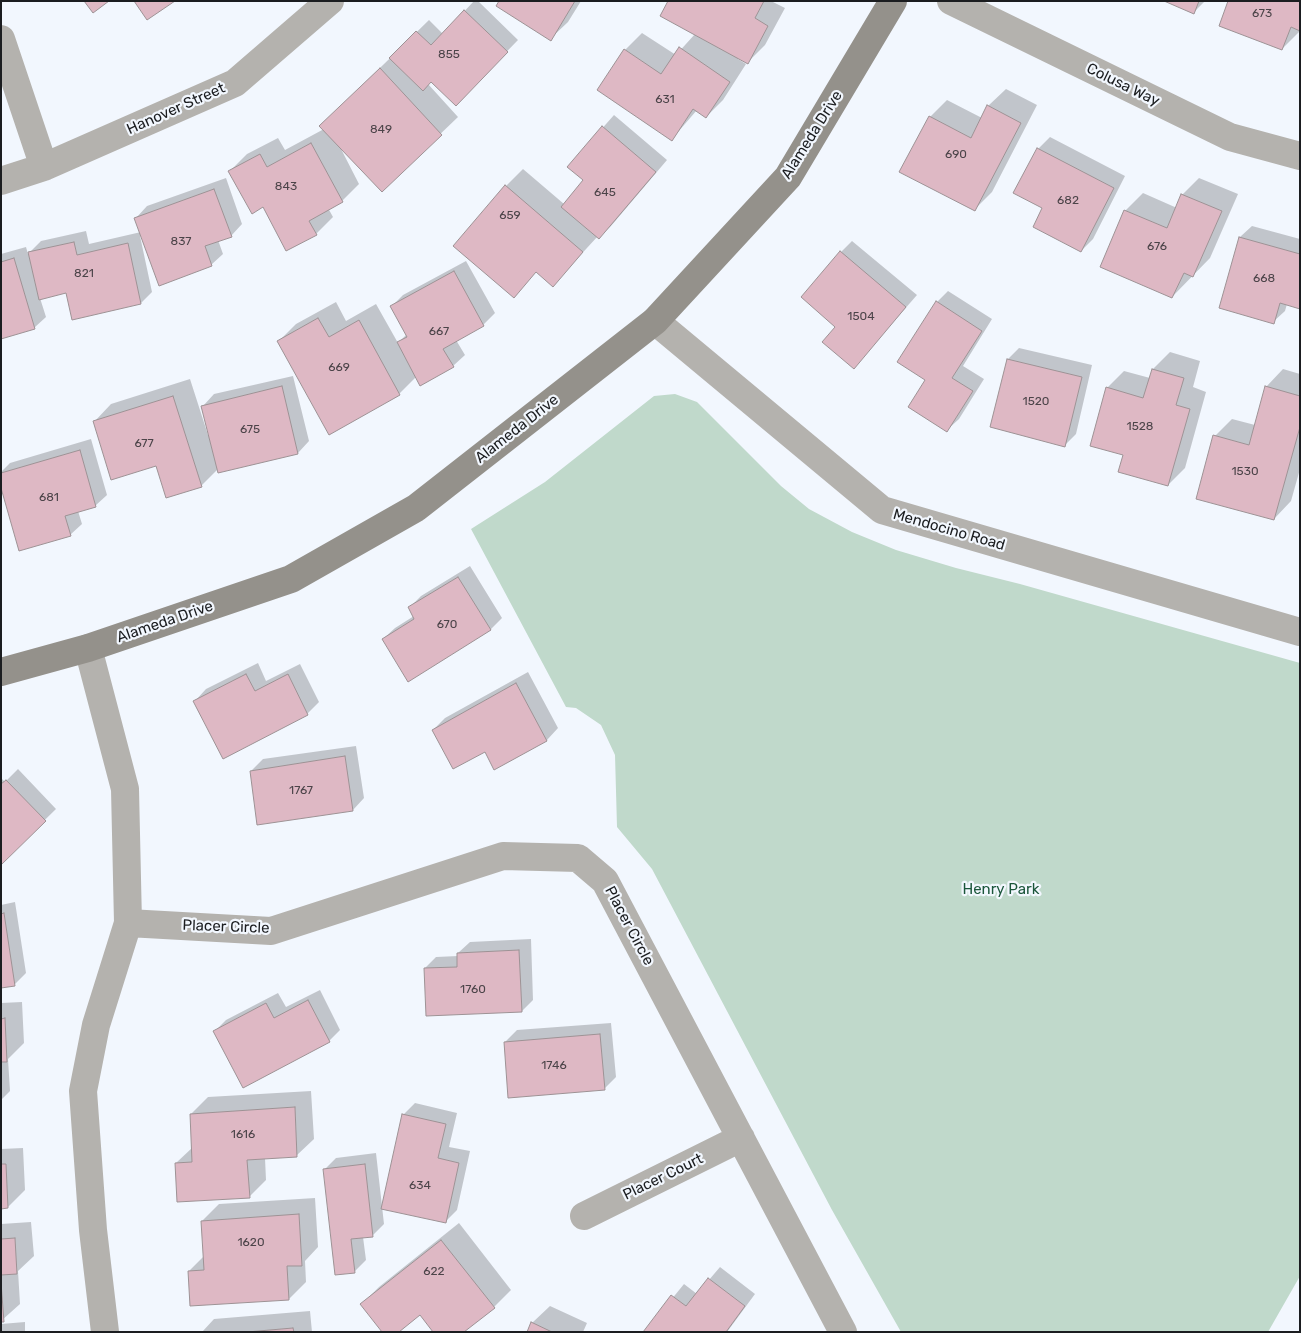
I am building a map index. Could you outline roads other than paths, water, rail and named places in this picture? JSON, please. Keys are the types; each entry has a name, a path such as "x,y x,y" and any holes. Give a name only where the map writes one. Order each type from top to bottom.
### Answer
{"street":[{"name":"Hanover Street","path":"1,181 44,167 235,83 330,1"},
{"name":"Alameda Drive","path":"1,672 88,648 291,579 416,508 655,321 788,176 893,1"},
{"name":"Colusa Way","path":"951,1 1230,138 1300,156"},
{"path":"1,39 44,167"},
{"name":"Mendocino Road","path":"655,321 882,510 1300,632"},
{"path":"88,648 125,789 128,923 96,1025 83,1091 93,1230 105,1332"},
{"name":"Placer Circle","path":"128,923 271,931 503,856 578,858 605,881 843,1332"},
{"name":"Placer Court","path":"584,1216 741,1138"}],"park label":[{"name":"Henry Park","path":"1001,890"}]}
